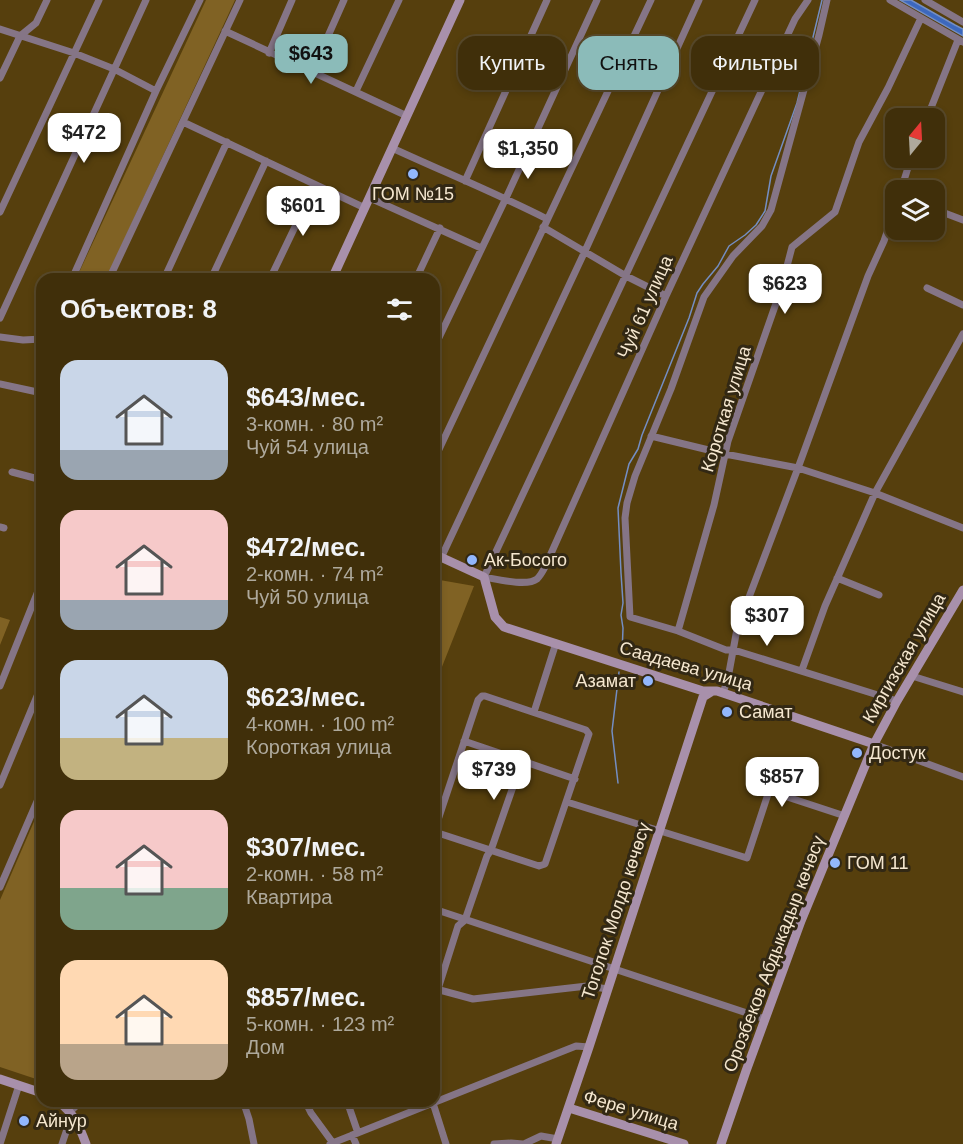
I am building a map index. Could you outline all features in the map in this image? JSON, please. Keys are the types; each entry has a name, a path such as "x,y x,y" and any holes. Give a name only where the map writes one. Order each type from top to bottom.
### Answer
{"street":[{"path":"0,78 20,36 36,23 47,0"},
{"path":"0,212 99,0"},
{"path":"0,318 146,0"},
{"path":"112,273 240,0"},
{"path":"269,53 292,0"},
{"path":"312,72 344,0"},
{"path":"356,91 399,0"},
{"path":"335,273 460,0"},
{"path":"465,181 547,0"},
{"path":"440,335 597,0"},
{"path":"440,447 651,0"},
{"path":"440,550 585,251 699,0"},
{"path":"440,557 484,577 755,0"},
{"name":"Чуй 61 улица","path":"484,577 515,582 534,581 545,567 666,296 795,18 808,0"},
{"path":"827,0 817,45 771,210 762,226 733,256 704,297 671,389 635,476 625,518 630,617 678,631 726,650 734,650 802,670 897,701"},
{"path":"890,0 961,41 931,108"},
{"path":"925,0 962,19"},
{"path":"75,273 156,91 200,1"},
{"name":"Короткая улица","path":"678,631 714,506 728,441 781,289 792,247 835,212 859,142 921,18"},
{"path":"0,29 114,69 156,91"},
{"path":"225,31 407,116"},
{"path":"183,122 365,208"},
{"path":"167,273 227,142"},
{"path":"392,148 506,198 547,219"},
{"path":"214,273 266,162"},
{"path":"273,273 315,185"},
{"path":"370,198 481,248"},
{"path":"945,213 963,220"},
{"path":"543,226 626,276 666,296"},
{"path":"419,273 440,228"},
{"path":"723,693 737,629 868,276 885,238"},
{"path":"927,288 963,305"},
{"path":"802,670 825,606 875,493 963,334"},
{"path":"0,337 36,339"},
{"path":"0,384 36,392"},
{"path":"651,436 725,454 798,468 875,493 963,528"},
{"path":"12,472 36,478"},
{"name":"Саадаева улица","path":"484,577 495,617 504,627 703,691 723,693 963,777"},
{"path":"837,578 879,595"},
{"name":"Киргизская улица","path":"874,744 963,590"},
{"path":"0,686 36,596"},
{"path":"534,712 556,644"},
{"path":"912,676 963,692"},
{"name":"Тоголок Молдо көчөсү","path":"557,1142 703,697 711,692"},
{"path":"440,814 478,700 482,696 588,732 589,736 545,864 539,866 440,834"},
{"path":"0,786 36,699"},
{"path":"464,741 575,778"},
{"name":"Орозбеков Абдыкадыр көчөсү","path":"721,1144 807,906 874,744"},
{"path":"440,978 458,926 465,920 522,761"},
{"path":"567,802 747,858 769,791 845,816"},
{"path":"0,887 36,804"},
{"path":"440,911 765,1019"},
{"path":"440,990 473,999 587,986 608,988"},
{"path":"440,1100 576,1046 589,1047"},
{"path":"0,1079 36,1091"},
{"path":"0,1144 19,1085"},
{"path":"65,1107 80,1128 86,1144"},
{"path":"62,1144 70,1112 75,1107"},
{"path":"245,1107 254,1144"},
{"path":"308,1107 332,1143 422,1107"},
{"path":"348,1107 356,1144"},
{"path":"433,1107 446,1144"},
{"name":"Фере улица","path":"568,1108 684,1144"},
{"path":"494,1144 523,1144 541,1136 557,1142"}],"shaded area":[{"path":"206,0 235,0 109,273 79,273"},
{"path":"440,580 474,586 440,672"},
{"path":"0,617 10,620 0,645"},
{"path":"36,817 36,1079 0,1067 0,900"}],"water":[{"path":"900,0 911,0 963,29 963,36"}],"waterway":[{"path":"622,655 623,603 618,508 629,464 638,449 697,293 718,266 729,246 756,225 765,211 771,176 797,103 822,0"},
{"path":"618,783 612,731 619,672"}],"place":[{"name":"ГОМ №15","path":"413,174"},
{"name":"Ак-Босого","path":"472,560"},
{"name":"Азамат","path":"648,681"},
{"name":"Самат","path":"727,712"},
{"name":"Достук","path":"857,753"},
{"name":"ГОМ 11","path":"835,863"},
{"name":"Айнур","path":"24,1121"}]}
